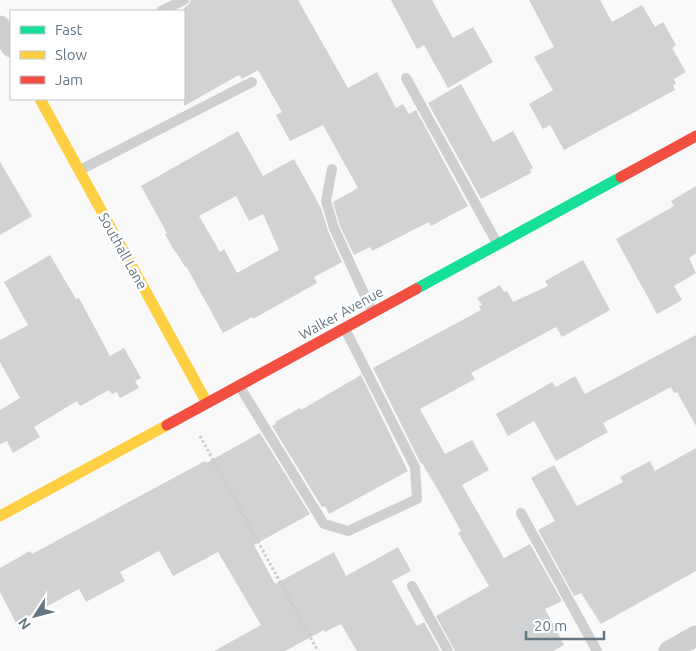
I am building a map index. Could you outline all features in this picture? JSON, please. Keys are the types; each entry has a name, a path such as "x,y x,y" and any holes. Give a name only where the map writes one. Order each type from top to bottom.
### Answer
{"street":[{"path":"0,26 10,45"},
{"name":"Southall Lane","path":"41,100 207,403"},
{"name":"Walker Avenue","path":"0,516 696,136"},
{"path":"669,651 696,636"}],"lane":[{"path":"163,10 184,0"},
{"path":"406,78 497,244"},
{"path":"80,170 252,82"},
{"path":"332,169 326,201 334,228 372,312"},
{"path":"240,385 324,524 348,531 417,499 415,467 344,328"},
{"path":"520,513 597,651"},
{"path":"412,586 448,651"}],"path":[{"path":"188,414 318,651"}],"building":[{"path":"191,0 298,0 348,88 377,72 396,108 403,104 409,114 416,110 468,206 431,226 429,222 372,251 370,247 354,255 340,226 333,202 358,188 323,125 290,141 276,115 282,112 258,70 242,79 239,75 184,106 184,8"},
{"path":"391,0 432,0 453,38 473,27 493,62 448,88 424,45 417,49"},
{"path":"529,0 600,0 612,22 642,5 655,27 663,22 676,45 672,48 686,72 674,79 676,84 673,85 675,90 564,150 550,125 543,129 529,104 553,90 534,57 554,47"},
{"path":"461,84 493,142 513,131 533,168 530,170 531,173 481,199 428,103"},
{"path":"238,131 263,176 294,159 321,208 328,231 342,262 314,277 317,283 253,319 252,317 223,333 186,266 175,252 165,234 167,233 141,186","holes":["236,196 249,221 263,214 279,250 237,273 224,249 220,252 199,216"]},
{"path":"0,162 32,216 0,235"},
{"path":"696,186 696,253 689,258 696,273 674,286 682,300 657,314 616,239 674,206 671,201"},
{"path":"50,255 76,299 79,298 110,356 124,348 141,378 135,381 139,388 120,398 117,392 112,394 109,390 80,406 77,401 34,427 40,437 13,453 7,441 0,444 0,410 20,398 0,362 0,340 28,325 4,282"},
{"path":"583,260 610,310 562,337 556,327 471,373 475,379 420,409 445,454 472,440 489,470 462,485 504,558 530,544 562,601 545,609 564,645 553,651 455,651 436,616 489,586 458,533 461,531 421,464 373,368 481,310 479,306 482,305 477,298 500,285 504,292 507,291 513,302 548,286 545,281"},
{"path":"696,335 696,426 677,392 674,393 671,387 603,423 608,432 556,461 534,421 508,436 496,414 552,382 556,387 575,376 585,394"},
{"path":"361,375 408,471 329,514 325,506 322,507 272,426 276,424 275,422 300,408 301,410"},
{"path":"260,433 310,514 254,545 275,584 334,552 346,576 398,547 411,571 392,581 417,626 424,622 440,651 357,651 341,624 325,632 324,630 285,651 214,651 261,625 218,552 173,576 159,551 120,572 125,581 86,602 79,589 16,623 0,592 0,568 30,551 32,554"},
{"path":"696,448 696,571 601,624 581,593 574,596 538,530 555,521 531,478 554,465 577,506 623,482 620,477 650,461 655,471"}],"traffic: fast":[{"path":"416,289 621,177"}],"traffic: slow":[{"path":"41,100 207,403"},
{"path":"0,516 167,425"}],"traffic: jam":[{"path":"621,177 696,136"},
{"path":"167,425 416,289"}]}
